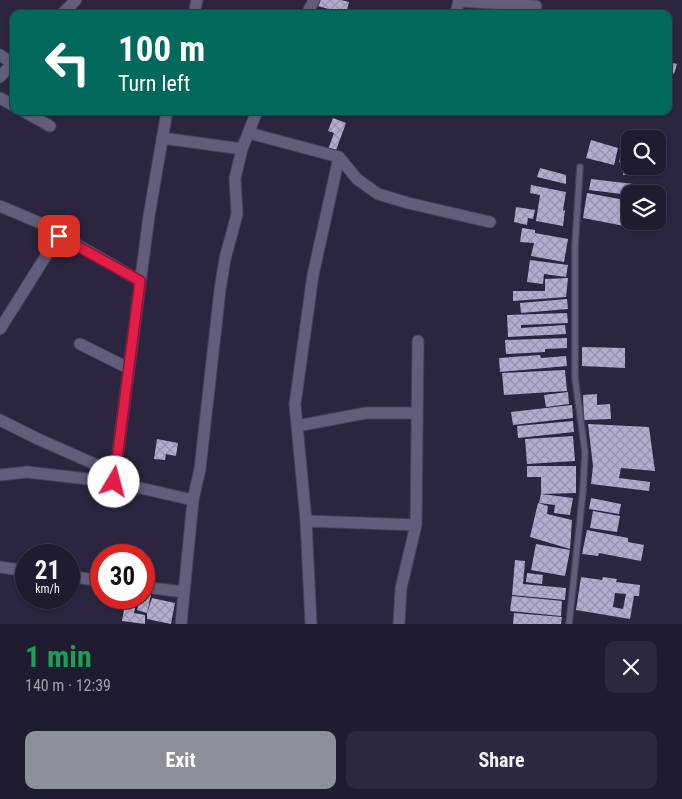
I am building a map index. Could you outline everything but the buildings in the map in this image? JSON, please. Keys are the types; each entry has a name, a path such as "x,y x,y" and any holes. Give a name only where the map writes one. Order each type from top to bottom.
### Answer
{"street":[{"path":"66,10 76,0"},
{"path":"459,0 536,6"},
{"path":"0,77 10,65"},
{"path":"30,115 50,126"},
{"path":"115,478 148,216 166,115"},
{"path":"180,624 220,290 236,214 235,178 242,149 256,115"},
{"path":"249,133 339,157 358,179 378,194 408,204 490,222"},
{"path":"162,138 242,149"},
{"path":"311,624 306,521 295,404 313,275 339,157"},
{"path":"0,206 40,224 140,281"},
{"path":"0,329 59,236"},
{"path":"399,624 401,588 416,525 418,341"},
{"path":"80,344 128,368"},
{"path":"297,426 366,413 417,413"},
{"path":"0,420 115,478 194,500"},
{"path":"0,474 27,472 115,478"},
{"path":"306,521 416,525"},
{"path":"0,567 15,569"},
{"path":"155,588 184,592"}],"lane":[{"path":"569,624 583,491 585,452 575,378 575,246 580,167"}],"route":[{"path":"59,236 140,281 114,482"}]}
